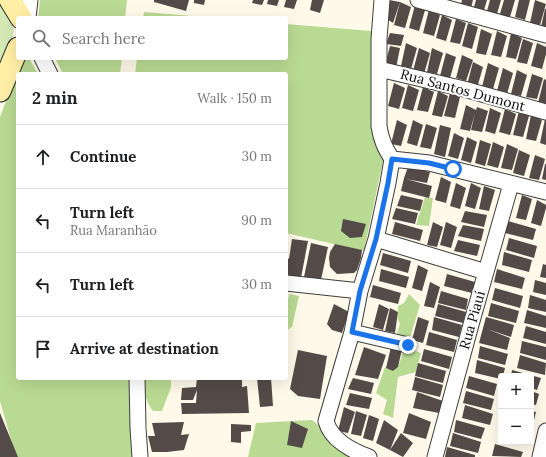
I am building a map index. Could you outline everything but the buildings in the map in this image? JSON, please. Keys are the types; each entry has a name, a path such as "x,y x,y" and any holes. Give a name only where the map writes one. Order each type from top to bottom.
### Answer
{"main road":[{"path":"10,0 21,16"},
{"path":"0,91 16,53"}],"street":[{"path":"28,16 30,0"},
{"path":"369,457 343,444 337,439 328,429 326,421 352,332 360,291 376,239 392,159 381,138 379,126 379,39 382,0"},
{"path":"418,0 546,35"},
{"path":"43,60 49,72"},
{"name":"Rua Santos Dumont","path":"379,69 464,89 546,112"},
{"path":"392,159 429,163 546,192"},
{"name":"Rua Piauí","path":"435,457 511,184"},
{"path":"376,239 486,272"},
{"path":"288,283 360,291"},
{"path":"352,332 408,345"},
{"path":"137,380 140,457"},
{"path":"540,457 546,431"}],"green space":[{"path":"0,0 14,25 13,36 0,67"},
{"path":"40,0 127,0 125,16 38,16"},
{"path":"144,12 193,16 143,16"},
{"path":"288,24 371,31 375,139 384,156 364,251 288,233 288,72 135,72 137,60 288,60"},
{"path":"21,60 30,60 37,72 17,72"},
{"path":"56,60 122,60 120,72 62,72"},
{"path":"16,74 16,380 133,380 134,457 16,457 0,401 0,117"},
{"path":"425,197 433,198 429,226 416,225"},
{"path":"289,294 299,296 292,327 288,330"},
{"path":"409,294 420,305 409,341 396,337 400,324 398,320 398,306 404,303"},
{"path":"405,347 421,353 416,372 398,377 393,418 383,414 387,400 376,393 385,367 393,371 398,367"},
{"path":"143,380 171,380 171,387 162,411 153,411 145,396"},
{"path":"312,420 361,457 248,457 256,423"}],"route":[{"path":"408,345 352,332 360,291 376,239 392,159 429,163 453,169"}]}
